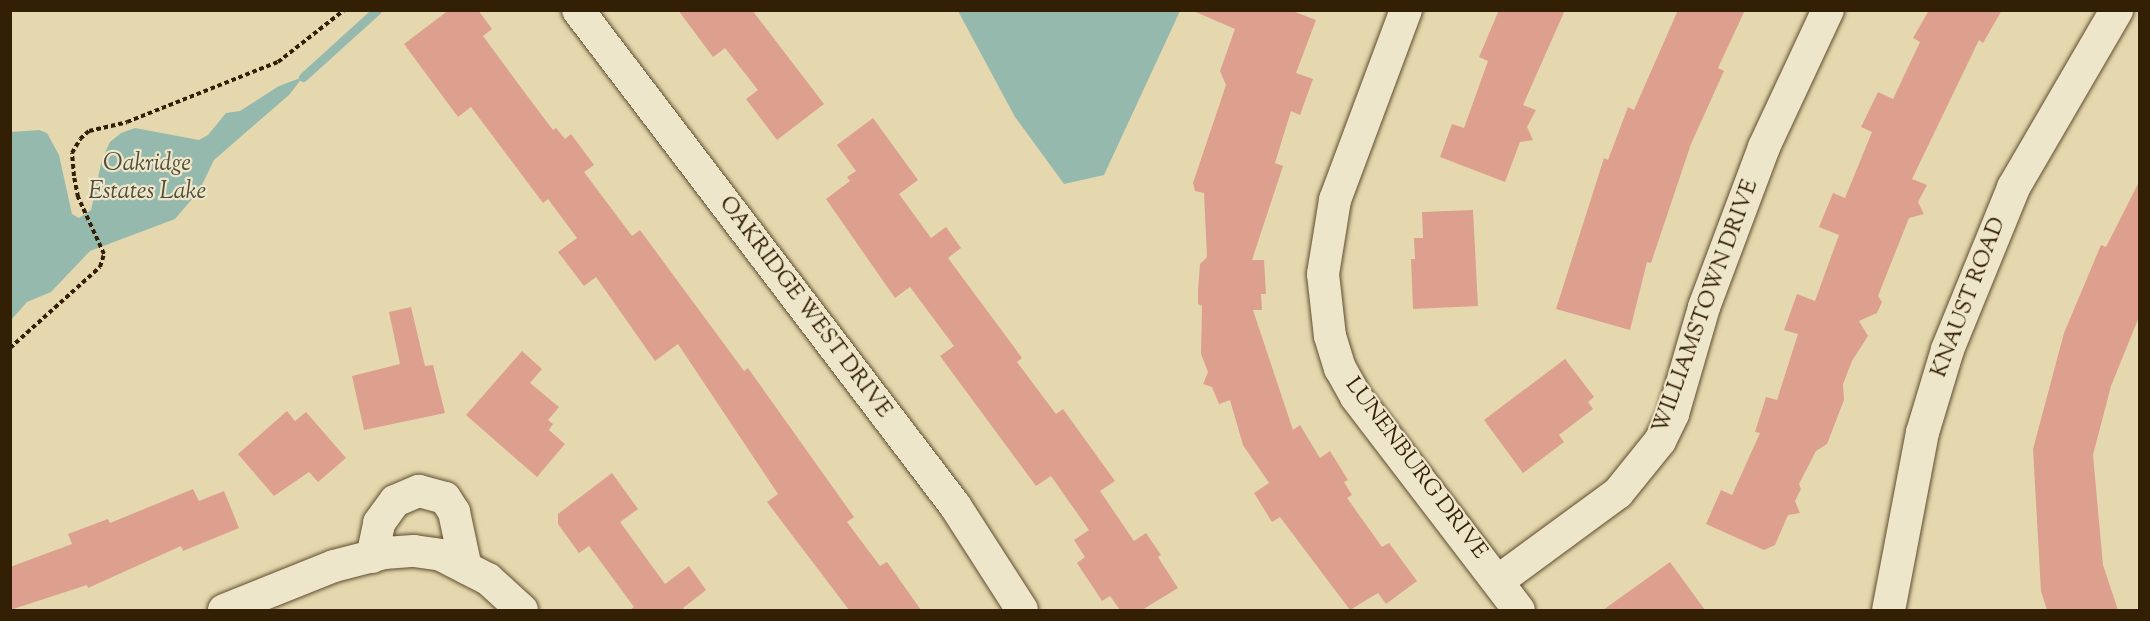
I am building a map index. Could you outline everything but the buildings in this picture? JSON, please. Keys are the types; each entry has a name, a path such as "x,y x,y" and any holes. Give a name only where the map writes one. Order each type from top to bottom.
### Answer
{"main road":[{"name":"KNAUST ROAD","path":"1888,610 1922,432 1951,338 2013,188 2116,10"}],"street":[{"name":"OAKRIDGE WEST DRIVE","path":"578,10 956,507 1022,610"},
{"name":"LUNENBURG DRIVE","path":"1406,10 1335,201 1323,274 1330,336 1340,368 1356,397 1519,610"},
{"name":"WILLIAMSTOWN DRIVE","path":"1498,581 1618,493 1660,441 1673,414 1704,307 1764,147 1828,10"},
{"path":"372,557 380,523 395,501 419,491 445,498 454,512 466,567"},
{"path":"224,610 334,566 372,557 414,551 441,555 488,579 522,610"}],"path":[{"path":"10,348 79,289 100,267 104,254 78,196 72,153 89,131 127,122 278,62 344,10"}],"water":[{"path":"958,11 1180,11 1104,175 1064,184 1015,117"},
{"name":"Oakridge Estates Lake","path":"303,77 289,95 214,160 199,191 175,219 90,251 51,292 27,302 11,320 11,132 39,130 47,133 59,155 72,214 79,218 91,210 102,159 110,142 121,133 135,128 199,140 208,135 226,113 240,111 279,86"}],"waterway":[{"path":"303,77 377,10"}]}
